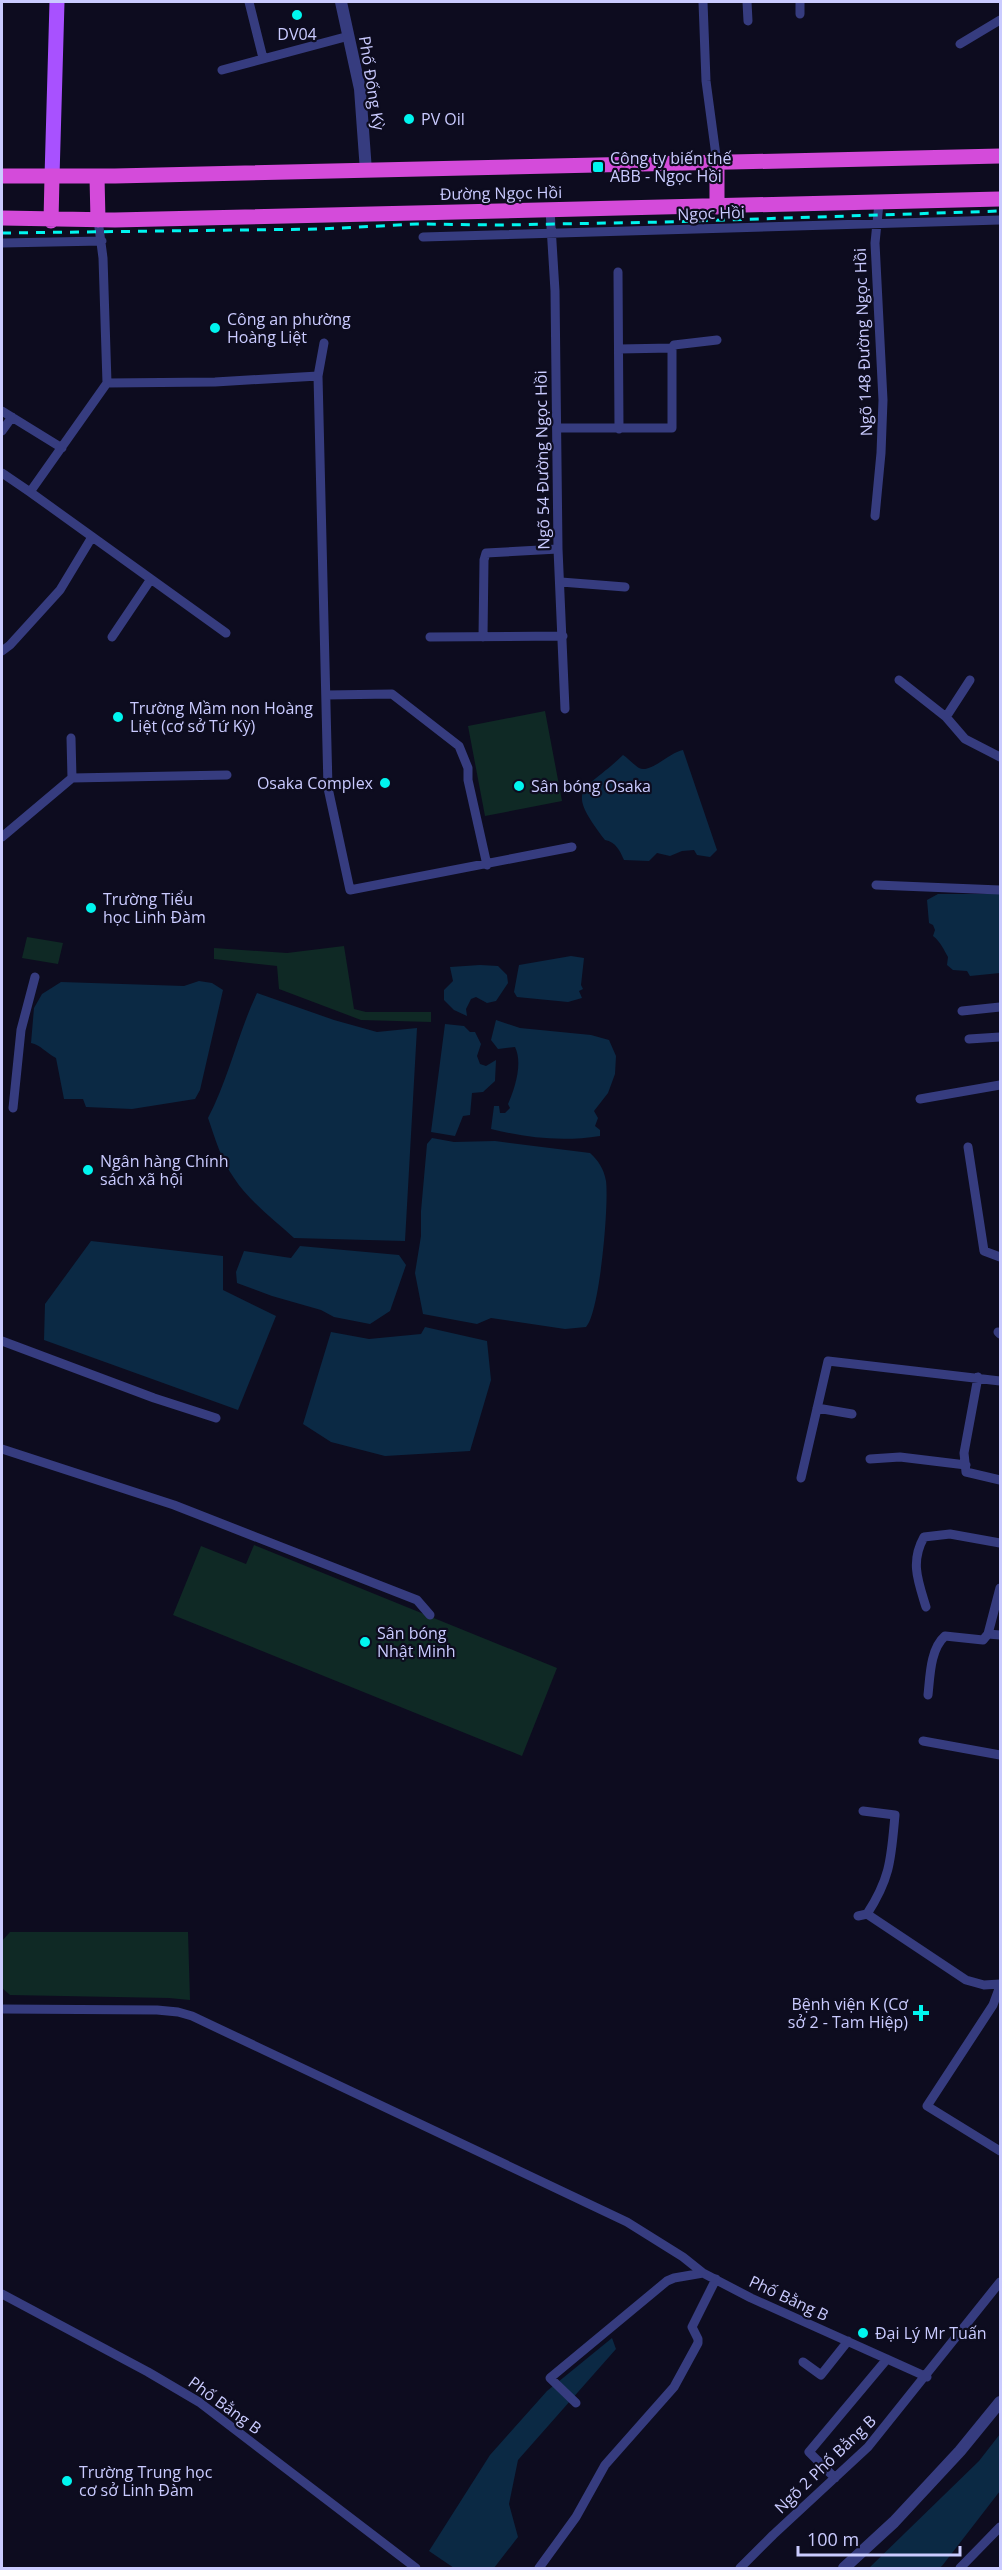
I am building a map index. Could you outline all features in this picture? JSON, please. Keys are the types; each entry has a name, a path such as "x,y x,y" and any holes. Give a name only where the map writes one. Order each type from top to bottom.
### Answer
{"highway":[{"name":"Đường Ngọc Hồi","path":"2,176 97,177 1000,156"},
{"path":"717,163 717,207"},
{"path":"51,221 52,177"},
{"path":"97,177 98,220"},
{"name":"Đường Ngọc Hồi","path":"2,218 51,221 1000,200"}],"main road":[{"path":"52,177 57,2"}],"street":[{"path":"249,2 263,58"},
{"name":"Phố Đống Kỳ","path":"341,2 360,89 366,171"},
{"path":"703,2 706,81 717,163"},
{"path":"747,2 748,21"},
{"path":"800,2 800,14"},
{"path":"960,44 1000,20"},
{"path":"222,70 349,36"},
{"name":"Ngõ 148 Đường Ngọc Hồi","path":"874,516 881,453 883,400 875,255 879,203"},
{"name":"Ngõ 54 Đường Ngọc Hồi","path":"550,210 553,234 558,428 558,549 565,709"},
{"path":"27,490 62,448 107,383 102,241 98,220"},
{"name":"Ngọc Hồi","path":"423,237 1000,220"},
{"path":"2,243 102,241"},
{"path":"618,272 619,429"},
{"path":"619,349 672,348 674,345 717,340"},
{"path":"324,343 318,376 328,788 350,890 572,847"},
{"path":"558,428 672,428 672,348"},
{"path":"107,383 318,376"},
{"path":"2,431 5,414 62,448"},
{"path":"2,473 226,633"},
{"path":"2,651 18,637 60,590 92,537"},
{"path":"483,637 486,553 558,549"},
{"path":"112,636 151,579"},
{"path":"561,582 625,587"},
{"path":"430,637 563,636"},
{"path":"899,680 946,717 965,739 1000,757"},
{"path":"946,717 970,680"},
{"path":"327,695 392,694 459,746 468,768 468,780 487,865"},
{"path":"71,738 72,778"},
{"path":"2,837 72,778 227,775"},
{"path":"876,885 1000,890"},
{"path":"12,1108 21,1030 35,977"},
{"path":"962,1011 1000,1007"},
{"path":"969,1040 1000,1037"},
{"path":"920,1099 1000,1085"},
{"path":"968,1148 984,1251 1000,1257"},
{"path":"2,1341 154,1398 216,1418"},
{"path":"801,1478 828,1360 1000,1381"},
{"path":"978,1377 964,1453 966,1472 1000,1480"},
{"path":"817,1408 852,1414"},
{"path":"2,1449 174,1504 417,1600 430,1616"},
{"path":"870,1459 900,1457 966,1465"},
{"path":"926,1607 915,1571 920,1545 924,1537 950,1534 1000,1543"},
{"path":"928,1695 931,1665 940,1640 945,1636 983,1640 988,1634 1000,1588"},
{"path":"988,1634 1000,1635"},
{"path":"923,1741 1000,1755"},
{"path":"863,1811 895,1815 887,1878 882,1892 862,1915 966,1980 984,1985 1000,1985 993,2005 927,2106 1000,2151"},
{"name":"Phố Bằng B","path":"2,2009 157,2010 192,2016 627,2222 703,2273 751,2298 927,2377"},
{"path":"575,2402 552,2380 667,2281 703,2273"},
{"path":"539,2568 576,2517 605,2465 674,2387 698,2343 692,2326 716,2279"},
{"path":"927,2377 1000,2282"},
{"name":"Phố Bằng B","path":"2,2294 199,2402 414,2568"},
{"path":"803,2362 821,2375 848,2341"},
{"path":"835,2478 809,2452 887,2359"},
{"name":"Ngõ 2 Phố Bằng B","path":"741,2568 868,2447 927,2377"},
{"path":"844,2568 894,2522 960,2451 1000,2402"},
{"path":"960,2568 1000,2527"}],"green space":[{"path":"545,711 562,801 485,816 468,726"},
{"path":"27,937 63,943 58,964 22,958"},
{"path":"344,946 354,1009 366,1012 431,1012 431,1022 361,1020 279,989 277,966 214,959 214,948 287,953"},
{"name":"Sân bóng Nhật Minh","path":"254,1545 557,1668 522,1756 173,1615 201,1546 246,1564"},
{"path":"10,1932 188,1932 190,2000 10,1995 2,1988 2,1941"}],"water":[{"path":"683,750 717,850 710,857 697,855 694,850 682,851 670,856 657,853 649,861 624,860 617,847 605,840 592,822 582,799 584,791 623,755 637,767 644,769"},
{"path":"938,894 1000,894 1000,973 970,976 967,971 953,970 947,965 948,957 933,936 935,930 929,923 927,900"},
{"path":"571,956 584,958 581,985 583,989 579,991 582,998 568,1002 517,997 514,992 519,965"},
{"path":"498,966 507,975 508,983 496,1001 487,1003 476,997 471,999 466,1009 467,1016 454,1010 444,1000 444,990 453,981 450,967"},
{"path":"199,981 212,983 223,990 200,1090 195,1099 132,1109 86,1107 83,1099 64,1099 56,1058 38,1045 31,1043 34,1008 42,994 61,982 184,986"},
{"path":"257,993 334,1020 377,1032 417,1028 405,1241 294,1238 254,1202 229,1171 208,1118"},
{"path":"496,1020 520,1028 591,1035 609,1040 616,1056 615,1074 608,1093 594,1111 598,1118 595,1126 600,1130 600,1136 572,1139 545,1138 491,1129 494,1106 499,1106 500,1113 505,1113 510,1108 508,1104 518,1068 515,1047 498,1049 491,1040"},
{"path":"445,1024 464,1026 470,1032 475,1032 481,1044 477,1056 480,1064 486,1066 496,1060 495,1081 483,1092 472,1093 470,1115 463,1116 455,1136 431,1132"},
{"path":"432,1138 454,1142 495,1141 590,1153 596,1159 606,1181 606,1211 599,1280 591,1317 586,1327 565,1329 491,1318 477,1324 423,1314 415,1273 421,1236 427,1144"},
{"path":"91,1241 223,1256 223,1290 276,1316 238,1410 44,1340 45,1304"},
{"path":"300,1246 399,1255 406,1265 390,1311 370,1324 334,1317 321,1310 237,1283 236,1272 244,1251 291,1258"},
{"path":"425,1327 487,1341 491,1380 470,1451 385,1456 331,1442 303,1424 331,1332 369,1339 421,1334"},
{"path":"612,2338 616,2349 518,2460 509,2504 518,2537 494,2568 454,2568 429,2551 490,2455 547,2391"},
{"path":"1000,2434 1000,2491 942,2566 939,2568 869,2568 979,2461"}],"railway":[{"path":"2,233 321,229 417,224 665,222 1000,211"}],"place":[{"name":"DV04","path":"297,15"},
{"name":"PV Oil","path":"409,119"},
{"name":"Công ty biến thế ABB - Ngọc Hồi","path":"598,167"},
{"name":"Công an phường Hoàng Liệt","path":"215,328"},
{"name":"Trường Mầm non Hoàng Liệt (cơ sở Tứ Kỳ)","path":"118,717"},
{"name":"Osaka Complex","path":"385,783"},
{"name":"Sân bóng Osaka","path":"519,786"},
{"name":"Trường Tiểu học Linh Đàm","path":"91,908"},
{"name":"Ngân hàng Chính sách xã hội","path":"88,1170"},
{"name":"Sân bóng Nhật Minh","path":"365,1642"},
{"name":"Bệnh viện K (Cơ sở 2 - Tam Hiệp)","path":"921,2013"},
{"name":"Đại Lý Mr Tuấn","path":"863,2333"},
{"name":"Trường Trung học cơ sở Linh Đàm","path":"67,2481"}]}
